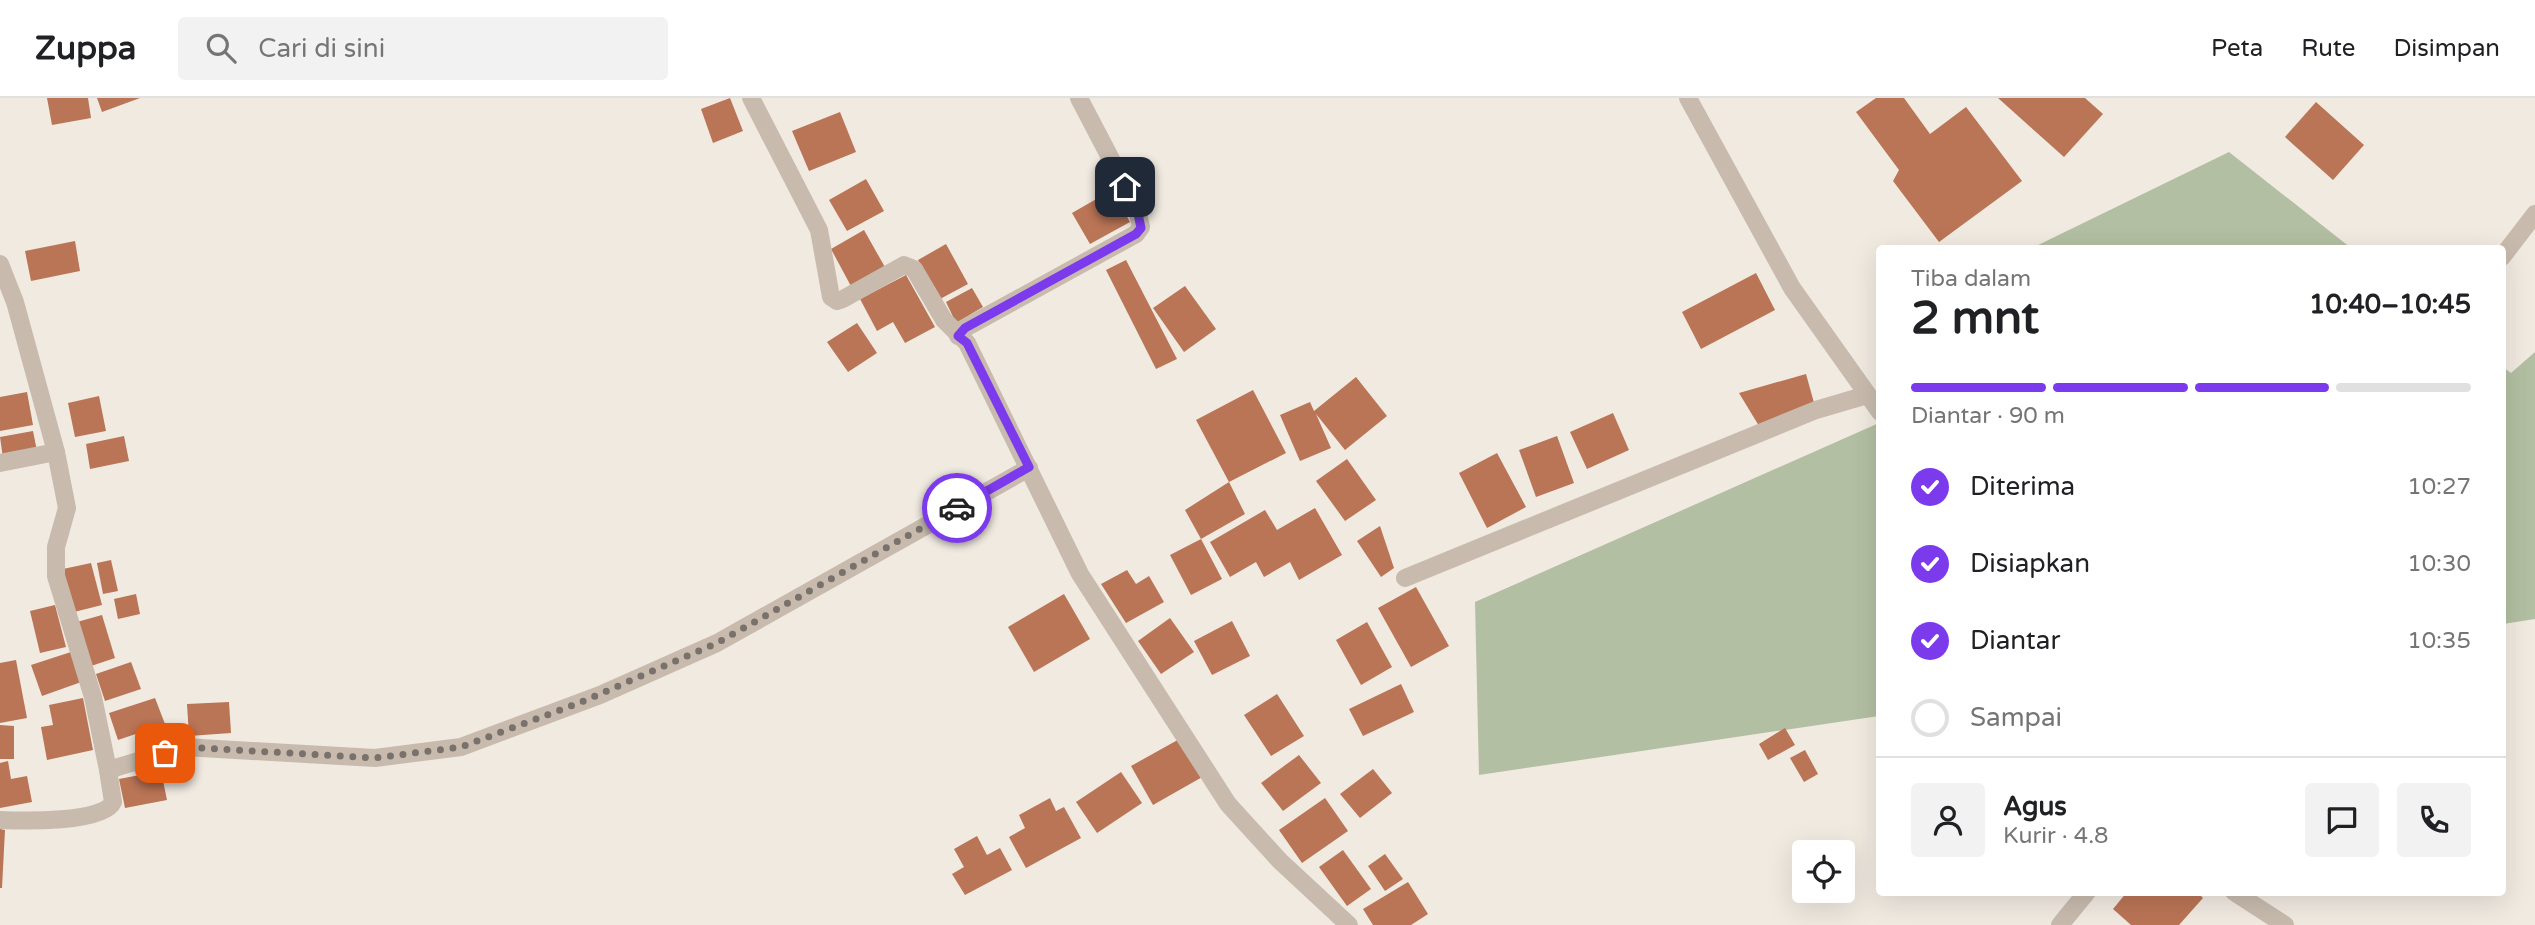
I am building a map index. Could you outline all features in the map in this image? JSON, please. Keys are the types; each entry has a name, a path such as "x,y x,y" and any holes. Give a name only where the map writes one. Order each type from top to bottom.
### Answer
{"street":[{"path":"751,98 817,223 834,300 843,299 899,267 909,265 958,336 967,343 1080,574 1228,804 1279,861 1349,925"},
{"path":"958,336 965,328 1136,234 1141,228 1137,209 1079,98"},
{"path":"1688,98 1792,288 1876,407"},
{"path":"2506,252 2535,214"},
{"path":"0,264 19,315 56,452 67,508 56,547 56,576 93,697 114,802 106,811 73,818 0,820"},
{"path":"1405,578 1816,410 1867,395"},
{"path":"0,463 56,452"},
{"path":"108,770 184,747 375,758 461,747 507,732 717,643 1029,467"},
{"path":"2060,925 2084,896"},
{"path":"2240,896 2285,925"}],"green space":[{"path":"2229,152 2347,245 2038,245"},
{"path":"2535,352 2535,619 2506,624 2506,369 2511,373"},
{"path":"1876,424 1876,716 1479,775 1475,602"}],"building":[{"path":"47,98 88,98 91,118 52,125"},
{"path":"97,98 140,98 102,112"},
{"path":"730,98 743,131 713,143 701,109"},
{"path":"1876,98 1904,98 1930,134 1966,107 2022,181 1939,242 1893,181 1899,170 1856,112"},
{"path":"1998,98 2085,98 2103,114 2064,157"},
{"path":"2316,102 2364,145 2333,180 2285,137"},
{"path":"840,112 856,152 809,171 792,131"},
{"path":"866,179 884,211 847,231 829,200"},
{"path":"1112,190 1130,222 1090,244 1072,213"},
{"path":"864,230 886,269 852,288 831,249"},
{"path":"75,241 80,271 31,281 25,251"},
{"path":"946,244 968,284 940,299 918,260"},
{"path":"1126,260 1177,359 1156,369 1106,270"},
{"path":"1756,273 1775,310 1701,349 1682,312"},
{"path":"906,275 935,327 905,343 893,322 877,331 860,299"},
{"path":"1185,286 1216,329 1184,352 1153,308"},
{"path":"972,288 983,307 956,323 946,302"},
{"path":"857,323 877,353 848,372 827,342"},
{"path":"1806,374 1816,410 1759,426 1739,393"},
{"path":"1356,377 1387,416 1345,450 1316,414 1331,448 1300,461 1280,415 1310,402 1314,411"},
{"path":"1253,390 1286,453 1229,482 1196,420"},
{"path":"27,392 33,425 0,431 0,397"},
{"path":"99,396 106,431 75,437 68,403"},
{"path":"1613,413 1629,450 1587,469 1570,432"},
{"path":"33,431 37,451 3,458 0,437"},
{"path":"124,436 129,461 90,469 86,444"},
{"path":"1557,436 1574,483 1536,497 1519,450"},
{"path":"1497,453 1526,507 1487,528 1459,473"},
{"path":"1347,459 1376,500 1345,521 1316,481"},
{"path":"1229,482 1245,514 1201,539 1185,510"},
{"path":"1315,508 1342,555 1299,580 1290,562 1264,577 1256,562 1230,577 1210,542 1265,510 1277,530"},
{"path":"1380,526 1394,568 1381,577 1357,541"},
{"path":"1201,539 1222,579 1191,595 1170,555"},
{"path":"111,560 118,591 103,594 97,563"},
{"path":"91,563 102,605 74,612 63,569"},
{"path":"1127,570 1136,584 1149,576 1164,602 1126,623 1101,584"},
{"path":"1416,587 1449,646 1411,667 1378,608"},
{"path":"136,594 140,614 118,619 114,599"},
{"path":"1064,594 1090,639 1034,672 1008,627"},
{"path":"55,605 66,647 40,653 30,611"},
{"path":"102,615 115,658 91,666 77,622"},
{"path":"1170,618 1194,652 1161,674 1138,641"},
{"path":"1232,621 1250,656 1212,675 1194,641"},
{"path":"1367,622 1392,667 1361,685 1336,640"},
{"path":"74,651 84,681 42,696 31,665"},
{"path":"16,660 27,718 0,723 0,663"},
{"path":"131,662 141,689 105,701 96,674"},
{"path":"1401,684 1414,712 1363,736 1349,709"},
{"path":"1277,694 1304,736 1271,756 1244,715"},
{"path":"83,698 93,750 47,760 41,727 53,725 49,705"},
{"path":"155,698 165,724 118,740 109,713"},
{"path":"229,702 231,733 189,736 187,704"},
{"path":"0,725 14,726 14,759 0,759"},
{"path":"1785,728 1795,745 1768,760 1759,744"},
{"path":"1183,737 1204,776 1153,805 1131,766"},
{"path":"1805,750 1818,774 1804,782 1790,758"},
{"path":"1299,755 1321,783 1283,811 1261,783"},
{"path":"8,761 11,779 27,776 32,802 0,808 0,763"},
{"path":"1373,769 1392,793 1360,818 1340,794"},
{"path":"161,771 167,800 125,808 119,779"},
{"path":"1121,772 1142,803 1097,833 1076,802"},
{"path":"1050,798 1056,811 1064,807 1081,838 1026,868 1009,837 1025,828 1019,815"},
{"path":"1325,798 1348,831 1302,863 1279,830"},
{"path":"0,829 5,830 2,888 0,888"},
{"path":"977,836 987,855 1000,848 1012,870 965,895 952,874 964,867 954,849"},
{"path":"1343,850 1371,889 1347,906 1319,867"},
{"path":"1385,854 1403,879 1385,891 1368,866"},
{"path":"1408,882 1428,914 1411,925 1373,925 1363,909"},
{"path":"2124,896 2203,898 2179,925 2131,925 2113,909"}],"way so far":[{"path":"165,753 184,747 375,758 461,747 519,728 717,643 957,508"}],"route":[{"path":"957,508 1029,467 967,343 958,336 965,328 1136,234 1141,228 1140,219 1125,187"}]}
